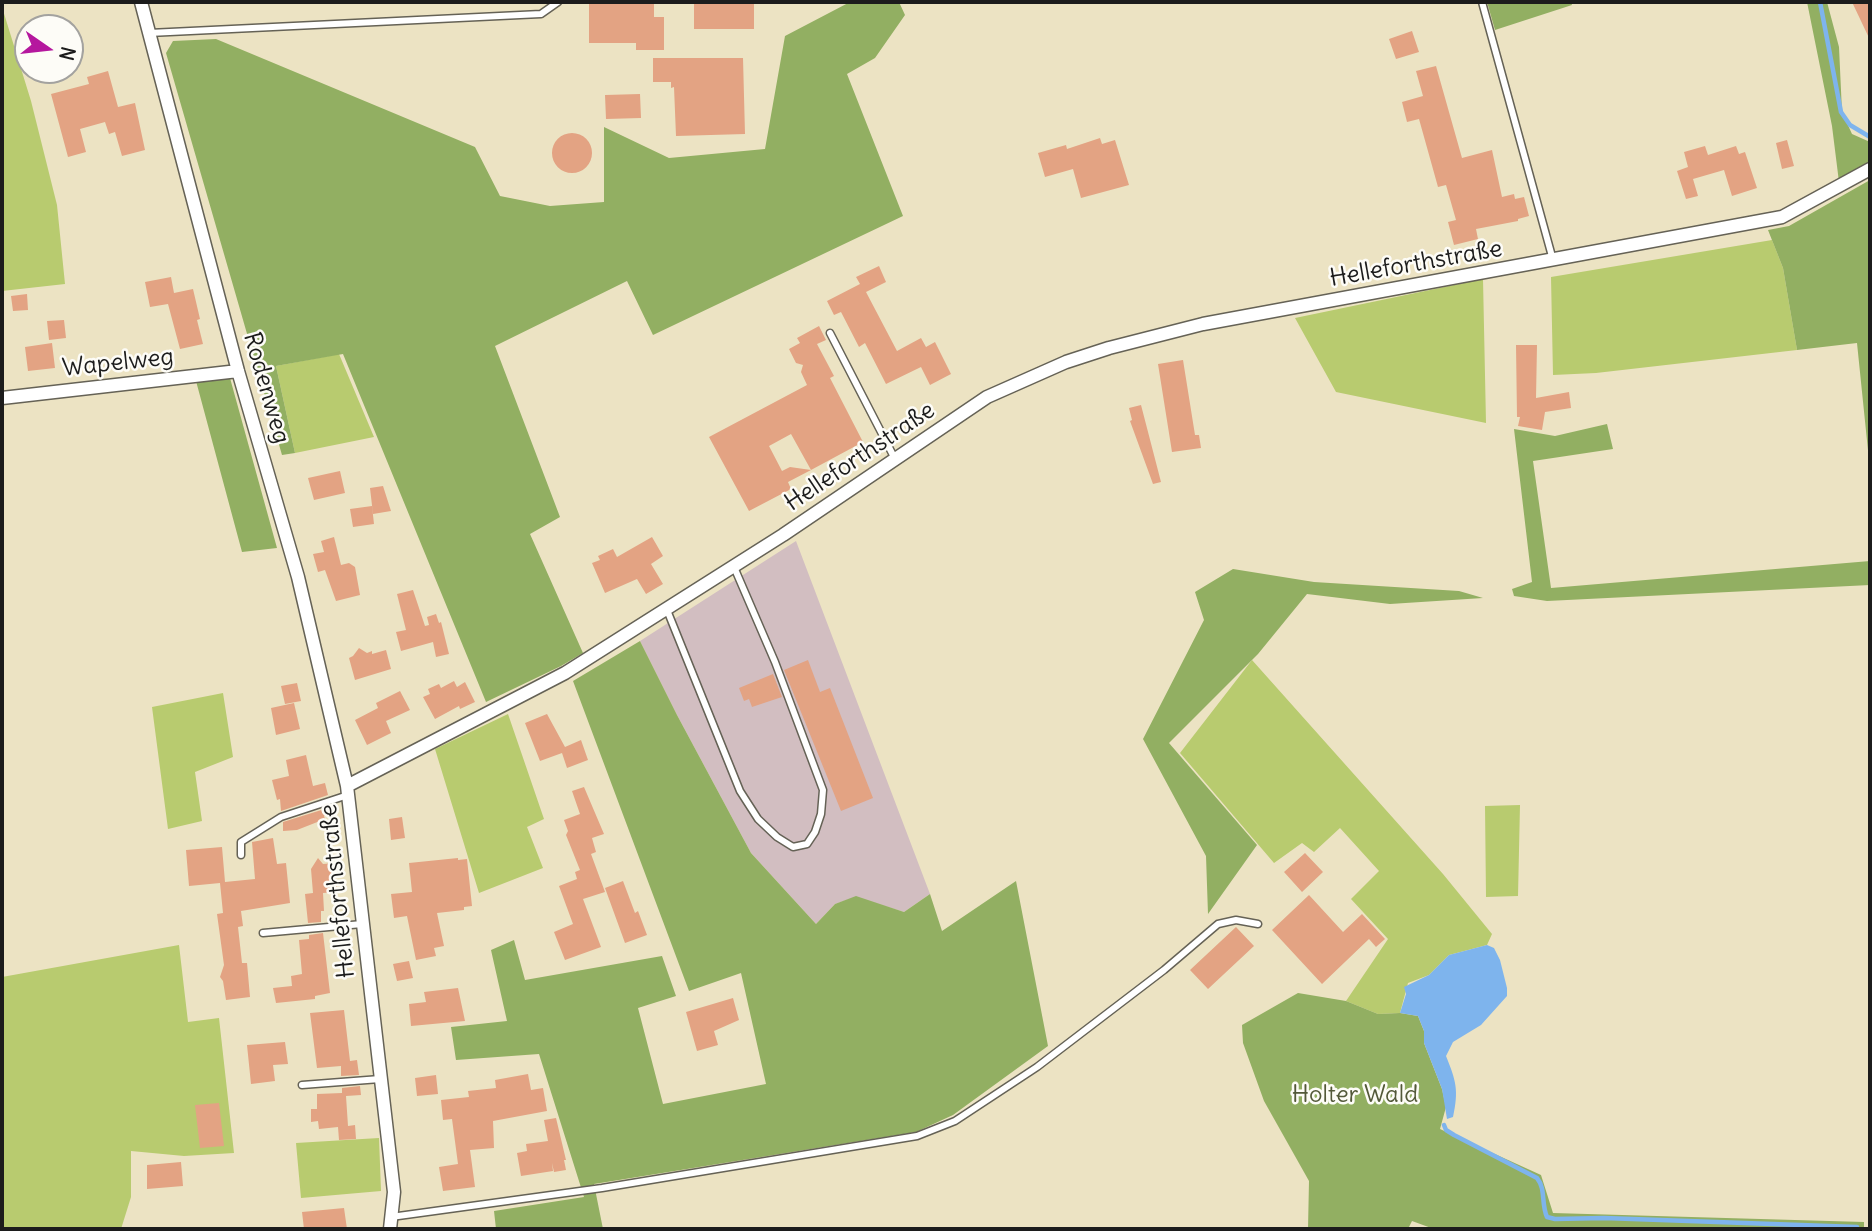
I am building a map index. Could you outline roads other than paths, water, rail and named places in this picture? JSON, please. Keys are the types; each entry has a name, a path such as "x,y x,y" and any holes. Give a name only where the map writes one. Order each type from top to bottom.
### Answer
{"street":[{"name":"Rodenweg","path":"141,2 238,371 298,577 348,790"},
{"name":"Helleforthstraße","path":"391,1223 394,1192 348,790 565,673 734,567 987,397 1066,362 1203,324 1782,217 1870,169"},
{"name":"Wapelweg","path":"2,398 238,371"}],"lane":[{"path":"149,33 541,15 558,2"},
{"path":"1482,2 1553,260"},
{"path":"830,333 895,460"},
{"path":"667,610 740,791 758,819 777,837 793,847 807,844 815,832 821,814 822,790 775,662 734,567"},
{"path":"241,855 241,842 281,817 348,790"},
{"path":"391,1223 918,1136 955,1121 1037,1067 1164,970 1218,924 1236,920 1258,924"},
{"path":"263,933 362,924"},
{"path":"302,1085 380,1079"}],"water":[{"path":"1487,945 1494,948 1500,960 1507,996 1481,1025 1453,1042 1446,1056 1456,1092 1453,1117 1447,1119 1442,1089 1424,1043 1424,1031 1418,1016 1400,1013 1406,994 1404,987 1429,975 1449,955"}],"waterway":[{"path":"1820,2 1841,112 1850,125 1870,137"},
{"path":"1444,1125 1446,1130 1454,1135 1537,1178 1542,1187 1547,1217 1555,1219 1604,1218 1857,1227"}],"park label":[{"name":"Holter Wald","path":"1355,1095"}]}
